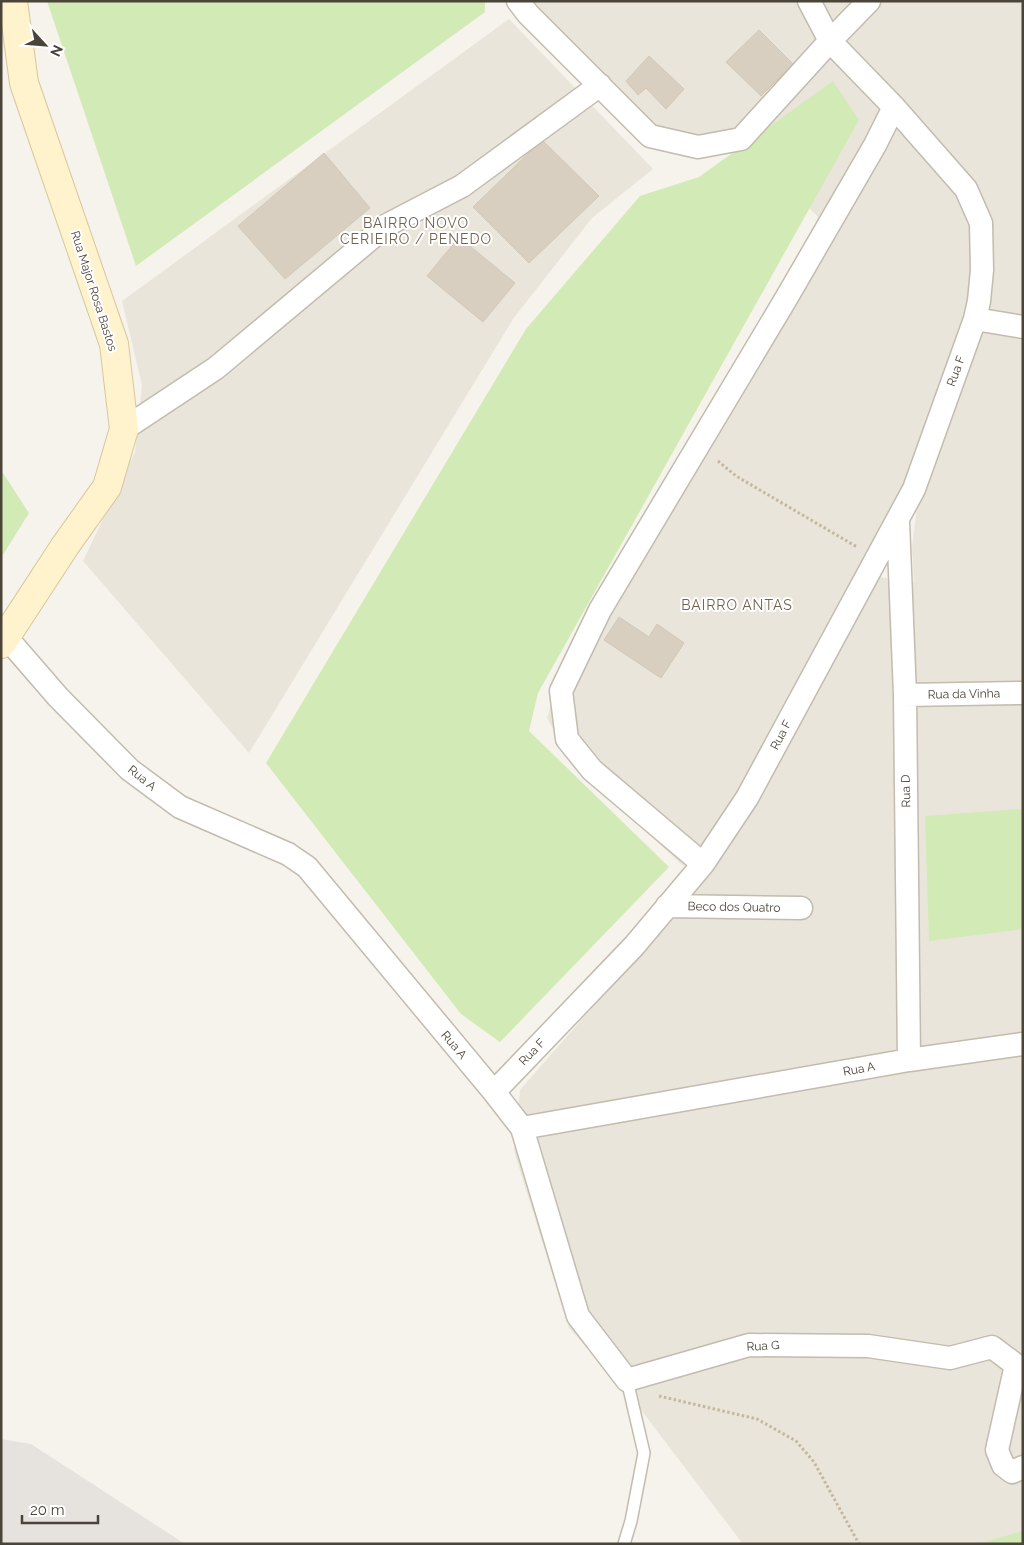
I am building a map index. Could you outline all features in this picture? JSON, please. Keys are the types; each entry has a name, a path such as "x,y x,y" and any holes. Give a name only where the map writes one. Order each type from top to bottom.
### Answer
{"main road":[{"name":"Rua Major Rosa Bastos","path":"4,641 65,546 107,487 124,429 114,344 24,83 13,1"}],"street":[{"path":"518,1 528,14 650,136 698,147 741,139 869,1"},
{"name":"Rua F","path":"494,1092 634,946 702,864 747,798 914,489 975,319 982,270 981,223 966,188 894,107 830,41 809,1"},
{"path":"124,429 216,368 387,225 462,186 600,85"},
{"path":"702,864 592,770 567,739 562,692 600,610 796,281 871,152 894,107"},
{"path":"975,319 1023,327"},
{"name":"Rua D","path":"898,521 905,695 909,1060"},
{"name":"Rua A","path":"4,641 130,770 180,807 288,854 307,867 522,1128 909,1060 1023,1044"},
{"name":"Rua da Vinha","path":"905,695 1023,693"},
{"name":"Beco dos Quatro","path":"668,906 801,908"},
{"path":"522,1128 578,1316 627,1380"},
{"name":"Rua G","path":"627,1380 749,1345 868,1346 950,1358 992,1347 1016,1365 997,1450 1003,1465 1012,1472 1023,1467"}],"lane":[{"path":"624,1544 632,1521 644,1453 627,1380"}],"path":[{"path":"698,446 736,476 877,558"},
{"path":"627,1380 655,1396 757,1419 796,1441 814,1462 859,1544"}],"shaded area":[{"path":"528,1 1023,1 1023,1544 743,1544 635,1402 569,1328 514,1151 520,1090 694,891 878,577 914,582 912,547 917,507 855,580 785,704 718,830 683,866 569,759 547,718 562,669 805,250 818,217 736,132 697,140 659,132"},
{"path":"509,19 653,169 592,218 513,319 249,753 83,561 135,452 142,385 122,301"},
{"path":"1,1439 31,1444 185,1544 1,1544"}],"green space":[{"path":"47,1 485,1 485,12 136,266"},
{"path":"833,81 859,120 538,693 529,731 669,867 500,1042 461,1014 266,763 526,329 640,196 699,177"},
{"path":"1,470 29,513 1,558"},
{"path":"1023,809 1023,929 929,941 925,816"},
{"path":"1023,1531 1023,1544 977,1544"}],"building":[{"path":"759,30 793,64 761,96 726,62"},
{"path":"649,56 684,89 666,109 646,88 638,95 626,81"},
{"path":"542,140 599,196 529,263 473,207"},
{"path":"324,153 370,208 285,279 238,226"},
{"path":"459,237 515,283 483,322 427,276"},
{"path":"619,617 649,637 657,624 684,643 661,678 604,640"}],"district":[{"name":"BAIRRO NOVO CERIEIRO / PENEDO","path":"416,232"},
{"name":"BAIRRO ANTAS","path":"737,605"}]}
